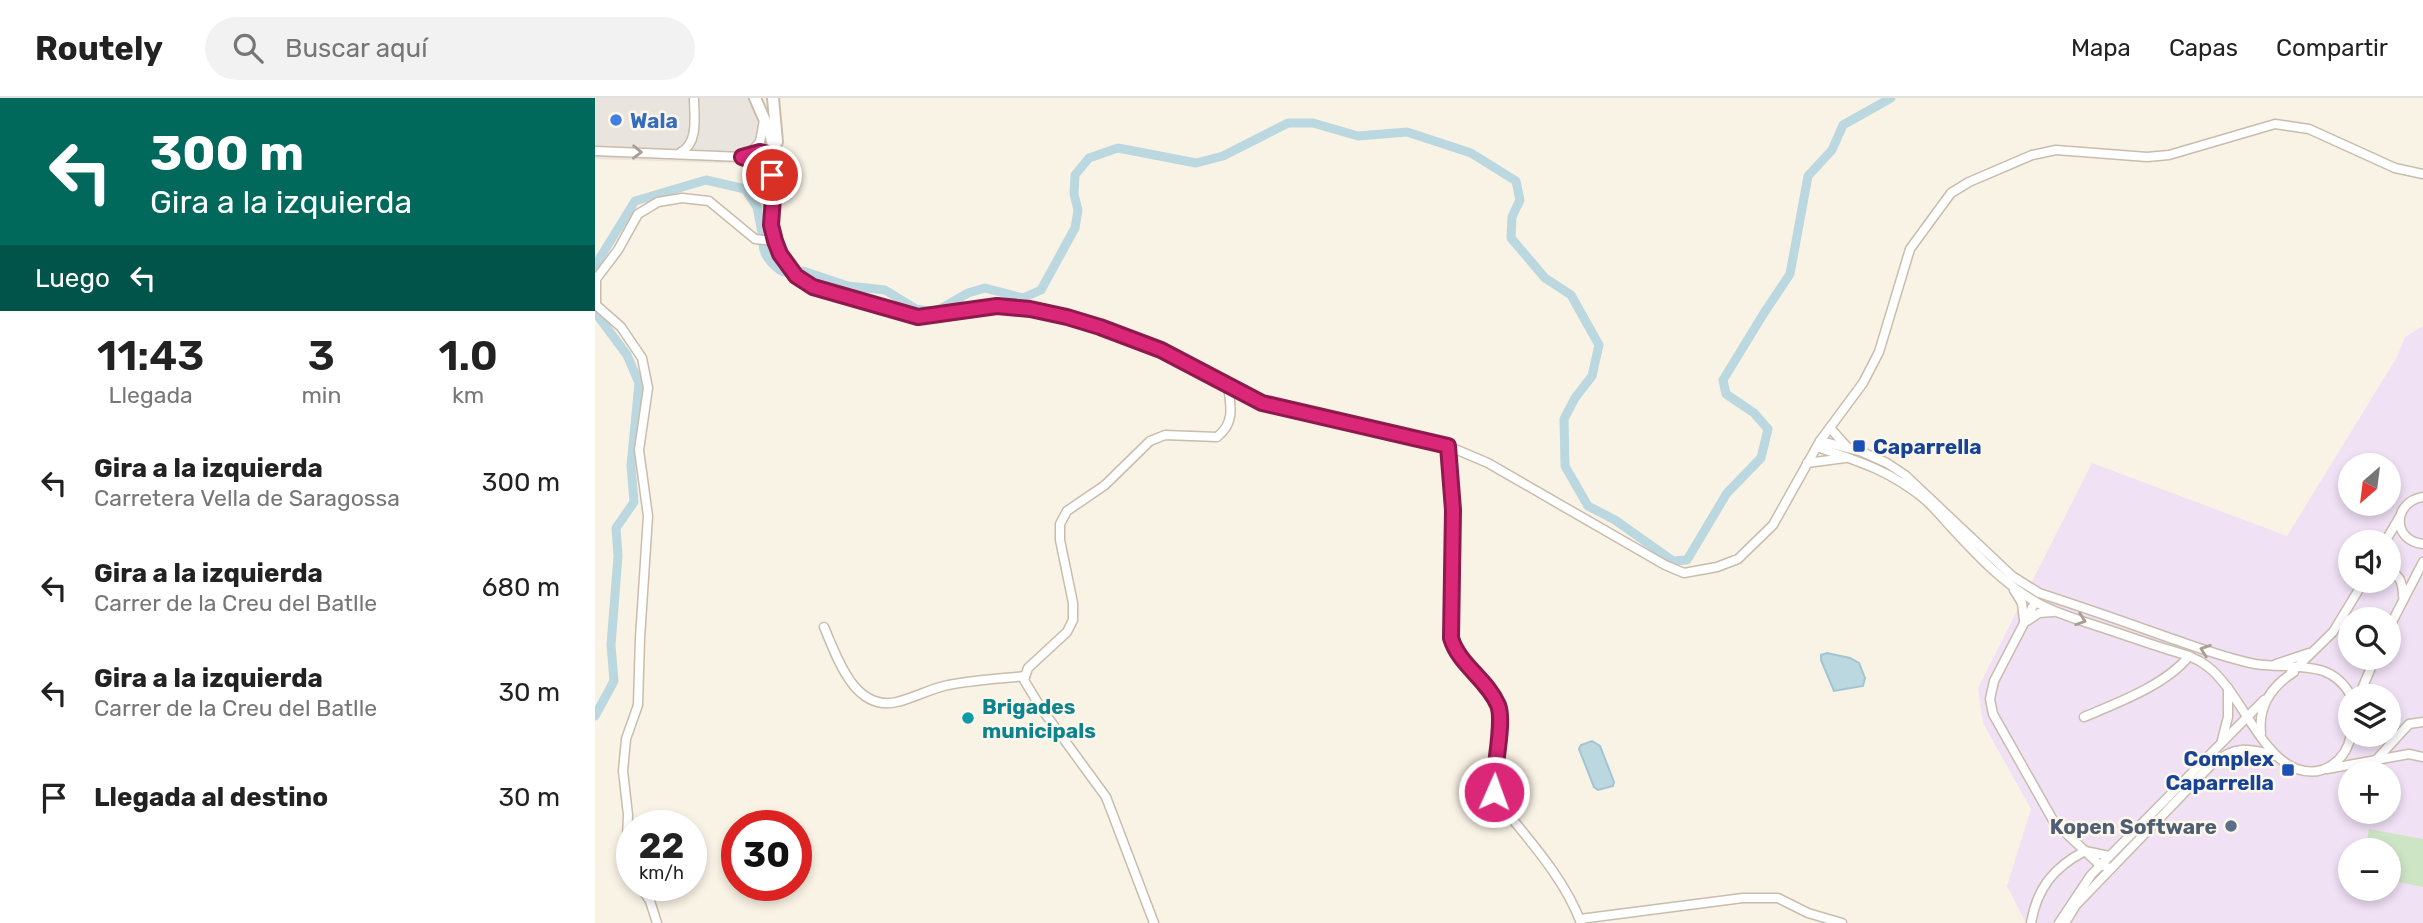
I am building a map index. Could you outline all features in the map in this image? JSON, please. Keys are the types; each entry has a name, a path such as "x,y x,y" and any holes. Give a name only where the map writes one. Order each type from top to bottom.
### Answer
{"street":[{"path":"678,153 687,149 693,136 694,98"},
{"path":"755,98 776,156"},
{"path":"773,98 777,130 776,180 771,225 780,254 796,276 813,287 918,317 984,306 1030,309 1100,327 1141,341 1182,360 1262,403 1448,446 1488,463 1665,565 1684,573 1717,567 1738,559 1773,525 1807,463 1863,383 1879,352 1910,249 1951,193 1987,173 2032,155 2056,150 2147,157 2169,155 2275,124 2309,129 2395,168 2423,174"},
{"path":"745,156 760,142 764,117"},
{"path":"693,136 700,146 714,155"},
{"path":"595,151 745,156 760,152 776,156"},
{"path":"745,156 770,172 776,180"},
{"path":"756,162 776,156"},
{"path":"627,810 623,771 626,739 638,705 648,516 639,450 648,388 642,358 621,327 596,305 596,279 618,250 638,215 657,202 682,198 709,201 755,239 775,241"},
{"path":"1154,923 1107,797 1041,708 1024,680 1027,668 1067,632 1073,620 1060,540 1061,524 1067,511 1109,481 1150,441 1165,435 1217,437 1228,427 1231,417 1228,386"},
{"path":"1831,428 1848,453 1892,475 1924,498 1978,556 2035,602 2057,612 2189,656 2209,667 2249,716 2275,756"},
{"path":"1819,444 1887,463 1905,475 1942,507 1981,549 2039,593 2235,660 2332,673 2344,684"},
{"path":"1448,446 1453,510 1451,638 1459,656 1499,707 1494,792 1497,800 1550,869 1581,921 1743,898 1778,898 1808,913 1842,923"},
{"path":"1807,463 1848,453"},
{"path":"2401,514 2408,502 2423,497"},
{"path":"2392,530 2400,516"},
{"path":"2400,516 2399,523 2405,536 2411,541 2423,544"},
{"path":"2399,607 2423,562"},
{"path":"2401,582 2403,599"},
{"path":"2009,583 2022,603 2025,623"},
{"path":"2023,583 2035,602"},
{"path":"2059,923 2091,874 2298,669 2309,653 2333,632 2357,593"},
{"path":"2035,602 2062,601"},
{"path":"2035,602 1994,681 1990,699 1993,714 2054,822 2100,865 2111,869"},
{"path":"2025,623 2039,613 2057,612"},
{"path":"824,627 841,668 854,688 873,700 895,703 949,685 1025,676"},
{"path":"2271,666 2309,653"},
{"path":"2084,717 2138,694 2174,670 2189,656"},
{"path":"2221,744 2228,717 2228,688"},
{"path":"2261,736 2260,721 2264,700"},
{"path":"2376,760 2409,724 2423,722"},
{"path":"2327,769 2339,761 2348,747"},
{"path":"2077,904 2225,753 2243,748 2275,756 2297,769 2316,771 2338,767"},
{"path":"2372,761 2409,754 2423,757"},
{"path":"2085,852 2091,874"},
{"path":"2031,923 2036,900 2052,876 2070,859 2085,852 2109,856"},
{"path":"2065,923 2085,889 2099,872 2100,865"},
{"path":"650,901 657,923"}],"shaded area":[{"path":"595,98 752,98 769,142 770,179 759,168 749,164 595,159"},
{"name":"Complex Caparrella","path":"2423,326 2423,923 2026,923 2007,886 2031,809 1983,723 1978,688 2092,463 2287,536 2338,453 2338,516 2401,516 2401,453 2338,453 2397,357 2405,337"}],"green space":[{"path":"2369,829 2423,839 2423,887 2401,882 2401,838 2367,838"}],"water":[{"path":"1827,653 1859,663 1865,678 1863,686 1834,691 1821,660 1821,655"},
{"path":"1592,741 1600,746 1614,782 1613,786 1598,790 1594,787 1579,749 1581,745"}],"waterway":[{"path":"803,271 848,286 885,290 916,309 935,312 968,293 985,288 1023,298 1041,290 1075,228 1078,210 1074,194 1075,175 1089,158 1118,148 1196,163 1223,156 1288,123 1313,123 1358,136 1407,132 1471,153 1516,181 1520,200 1512,217 1511,238 1545,278 1571,295 1599,345 1592,376 1575,398 1564,419 1565,466 1588,506 1615,520 1673,561 1687,560 1727,493 1761,458 1768,429 1754,413 1726,394 1723,380 1790,274 1808,176 1832,150 1843,125 1891,98"},
{"path":"595,266 635,201 706,180 745,189 757,207 763,238"},
{"path":"763,244 771,263 788,273"},
{"path":"595,312 627,355 639,383 631,466 634,502 616,528 618,556 611,645 614,681 595,716"}],"place":[{"name":"Wala","path":"616,120"},
{"name":"Caparrella","path":"1859,446"},
{"name":"Brigades municipals","path":"968,718"},
{"name":"Complex Caparrella","path":"2288,770"},
{"name":"Kopen Software","path":"2231,826"}],"route":[{"path":"772,175 756,162 742,157 760,152 776,156 771,225 775,241 780,254 796,276 813,287 918,317 984,306 1007,306 1067,317 1141,341 1262,403 1448,446 1453,510 1451,638 1459,656 1499,707 1494,792"}]}
